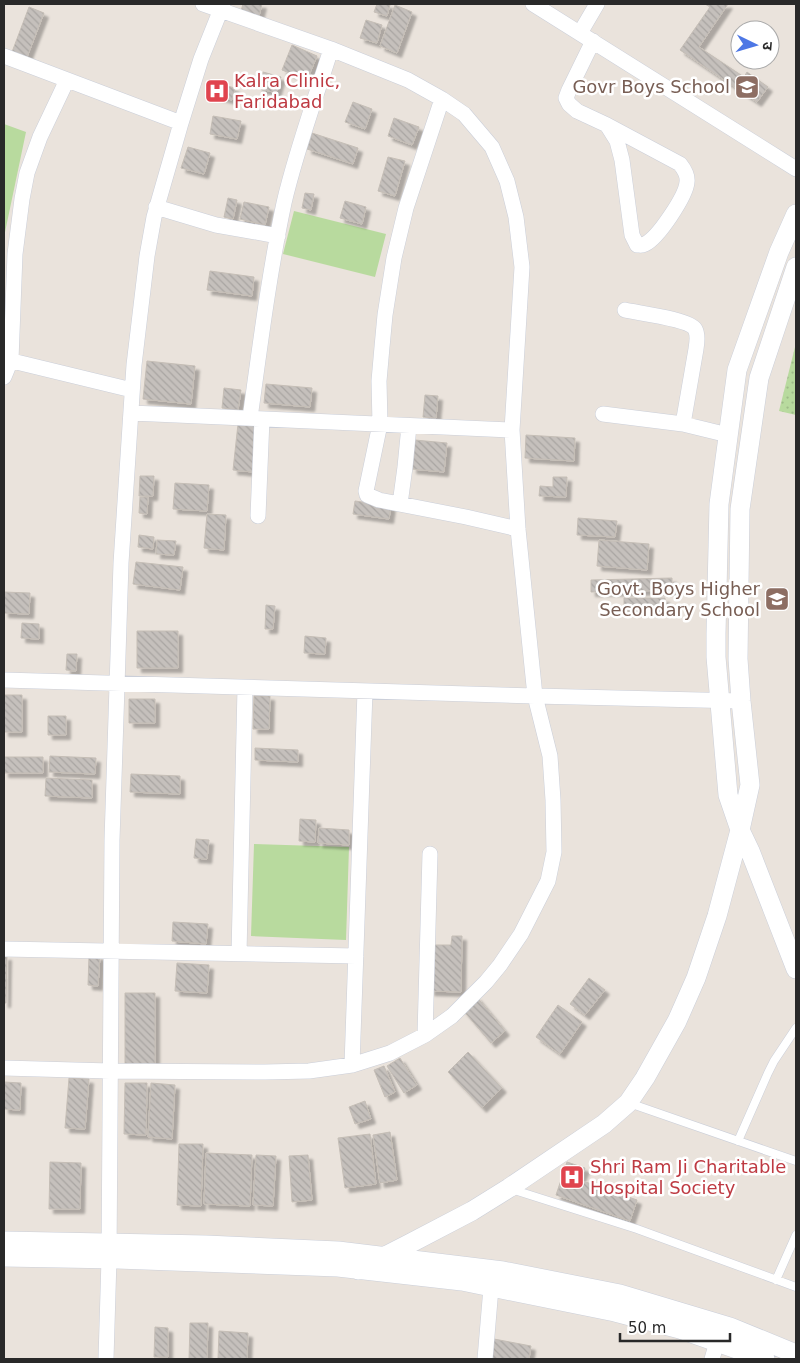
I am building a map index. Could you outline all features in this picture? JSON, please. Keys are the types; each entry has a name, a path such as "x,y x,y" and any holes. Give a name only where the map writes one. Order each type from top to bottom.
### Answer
{"street":[{"path":"4,1068 110,1071 309,1071 352,1065 390,1053 425,1035 452,1016 500,965 521,934 548,880 554,852 550,756 535,696 518,529 512,430 522,267 516,217 507,181 492,147 464,114 442,99 408,80 332,49 222,7 203,4"},
{"path":"533,4 796,169"},
{"path":"580,33 597,4"},
{"path":"106,1359 109,1251 112,840 120,563 134,365 147,256 156,207 201,59 222,7"},
{"path":"593,41 569,90 566,98 569,104 577,111 607,125 680,164 688,181 686,189 674,211 659,232 648,243 642,245 637,245 632,235 622,160 617,141 607,125"},
{"path":"258,516 256,418 278,236 297,156 332,49"},
{"path":"4,56 180,123"},
{"path":"4,377 7,359 9,254 30,166 40,137 67,80"},
{"path":"442,99 408,200 394,258 382,348 380,424 366,485 367,495 379,500 518,529"},
{"path":"156,207 216,225 278,236"},
{"path":"796,214 778,252 737,370 719,504 716,634 728,795 740,830 796,968"},
{"path":"358,1270 456,1220 509,1188 604,1124 628,1103 645,1078 677,1021 696,978 717,916 750,785 738,659 740,509 759,378 796,267"},
{"path":"625,310 678,320 688,323 695,328 697,337 696,349 683,424"},
{"path":"7,359 132,390"},
{"path":"131,412 512,430"},
{"path":"602,414 683,424 728,435"},
{"path":"400,504 409,426"},
{"path":"4,680 741,701"},
{"path":"239,954 245,688"},
{"path":"352,1065 365,691"},
{"path":"425,1035 430,854"},
{"path":"4,949 356,956"},
{"path":"4,1241 109,1251 338,1268 462,1281 492,1278 620,1294 730,1327 796,1354"},
{"path":"4,1257 206,1245 328,1251 384,1256 492,1278 680,1329 714,1351 765,1359"},
{"path":"485,1359 492,1278"}],"lane":[{"path":"738,1141 771,1067 796,1028"},
{"path":"628,1103 796,1161"},
{"path":"509,1188 637,1229 796,1287"},
{"path":"776,1280 796,1235"}],"green space":[{"path":"4,124 26,132 4,237"},
{"path":"294,211 386,234 375,277 283,254"},
{"path":"796,343 796,415 779,411"},
{"path":"254,844 349,847 346,940 251,936"}],"building":[{"path":"243,4 262,4 259,16 241,11"},
{"path":"377,4 390,5 387,16 374,12"},
{"path":"705,4 728,4 699,47 730,68 730,70 734,70 744,77 747,72 768,87 757,102 680,50 710,7"},
{"path":"395,5 412,12 397,53 380,46"},
{"path":"29,7 44,13 27,57 12,52"},
{"path":"366,20 382,25 377,43 360,38"},
{"path":"292,45 317,56 307,80 282,70"},
{"path":"263,72 281,77 276,93 258,88"},
{"path":"212,82 235,88 232,100 209,94"},
{"path":"353,102 372,109 365,129 345,122"},
{"path":"213,116 241,121 237,139 210,134"},
{"path":"394,118 419,127 412,145 388,136"},
{"path":"312,133 358,148 353,164 307,149"},
{"path":"188,147 210,153 204,174 181,168"},
{"path":"388,157 405,161 395,196 378,191"},
{"path":"305,193 314,194 311,210 302,208"},
{"path":"228,198 237,200 233,219 224,217"},
{"path":"345,201 366,207 362,224 340,218"},
{"path":"244,202 269,207 265,225 240,219"},
{"path":"210,271 254,277 252,296 207,290"},
{"path":"147,361 195,366 191,404 143,399"},
{"path":"266,384 312,388 310,407 264,403"},
{"path":"224,388 241,390 238,410 222,408"},
{"path":"425,395 438,396 436,418 423,417"},
{"path":"238,424 258,426 253,472 233,470"},
{"path":"526,435 575,438 574,461 525,458"},
{"path":"415,440 447,443 444,472 412,469"},
{"path":"140,476 154,476 153,496 139,496"},
{"path":"553,477 567,477 566,497 539,496 540,486 553,487"},
{"path":"175,483 209,485 207,511 173,509"},
{"path":"140,497 148,497 147,514 139,513"},
{"path":"355,501 391,506 389,519 353,514"},
{"path":"207,514 226,515 224,550 204,548"},
{"path":"578,518 617,521 615,537 577,535"},
{"path":"139,535 154,537 153,549 138,547"},
{"path":"157,540 176,541 174,555 156,554"},
{"path":"599,540 649,544 647,570 597,566"},
{"path":"136,562 183,567 180,590 133,584"},
{"path":"672,578 672,590 591,592 591,580"},
{"path":"4,592 30,593 29,614 4,613"},
{"path":"624,598 665,598 665,609 624,609"},
{"path":"266,605 275,606 273,629 265,629"},
{"path":"22,623 39,624 39,639 21,638"},
{"path":"137,631 178,631 178,668 137,668"},
{"path":"305,636 326,638 325,654 304,653"},
{"path":"67,654 77,654 76,671 66,670"},
{"path":"4,695 22,695 22,732 4,732"},
{"path":"254,696 270,696 269,729 253,729"},
{"path":"129,699 155,699 155,723 129,723"},
{"path":"48,716 66,716 66,735 48,735"},
{"path":"255,748 298,750 298,762 255,760"},
{"path":"50,756 96,758 95,774 49,772"},
{"path":"4,757 43,757 43,773 4,773"},
{"path":"131,774 180,776 180,794 130,792"},
{"path":"46,778 92,780 92,798 45,796"},
{"path":"300,819 316,820 315,842 299,841"},
{"path":"319,828 349,830 349,845 318,843"},
{"path":"196,839 209,840 207,859 194,858"},
{"path":"173,922 208,924 206,944 172,941"},
{"path":"452,936 462,936 461,992 430,991 431,945 451,945"},
{"path":"89,955 100,956 98,986 88,985"},
{"path":"4,956 7,956 6,1003 4,1003"},
{"path":"177,963 209,965 207,993 175,991"},
{"path":"589,978 605,990 585,1015 570,1004"},
{"path":"125,993 155,993 155,1065 125,1064"},
{"path":"476,996 505,1031 491,1043 461,1008"},
{"path":"558,1005 582,1022 560,1054 536,1037"},
{"path":"468,1052 502,1088 482,1108 448,1072"},
{"path":"400,1058 417,1085 404,1093 387,1066"},
{"path":"384,1066 395,1092 385,1097 374,1070"},
{"path":"69,1078 89,1079 85,1129 65,1128"},
{"path":"4,1082 21,1083 20,1110 4,1109"},
{"path":"125,1083 147,1083 146,1135 124,1134"},
{"path":"151,1083 175,1085 172,1139 148,1137"},
{"path":"365,1101 371,1119 355,1124 349,1107"},
{"path":"390,1132 397,1180 380,1183 373,1135"},
{"path":"370,1134 376,1184 345,1188 338,1138"},
{"path":"179,1144 203,1144 201,1206 177,1205"},
{"path":"206,1153 252,1155 250,1206 204,1204"},
{"path":"256,1155 276,1156 273,1206 253,1205"},
{"path":"308,1155 312,1200 292,1202 289,1156"},
{"path":"50,1162 81,1163 80,1209 49,1209"},
{"path":"567,1162 585,1168 580,1180 637,1200 630,1221 556,1195"},
{"path":"190,1323 208,1323 207,1359 189,1359"},
{"path":"155,1327 168,1328 168,1357 154,1357"},
{"path":"219,1331 248,1333 247,1359 218,1359"},
{"path":"494,1339 531,1346 529,1359 491,1358"}],"place":[{"name":"Govr Boys School","path":"747,87"},
{"name":"Kalra Clinic, Faridabad","path":"217,91"},
{"name":"Govt. Boys Higher Secondary School","path":"777,599"},
{"name":"Shri Ram Ji Charitable Hospital Society","path":"572,1177"}]}
